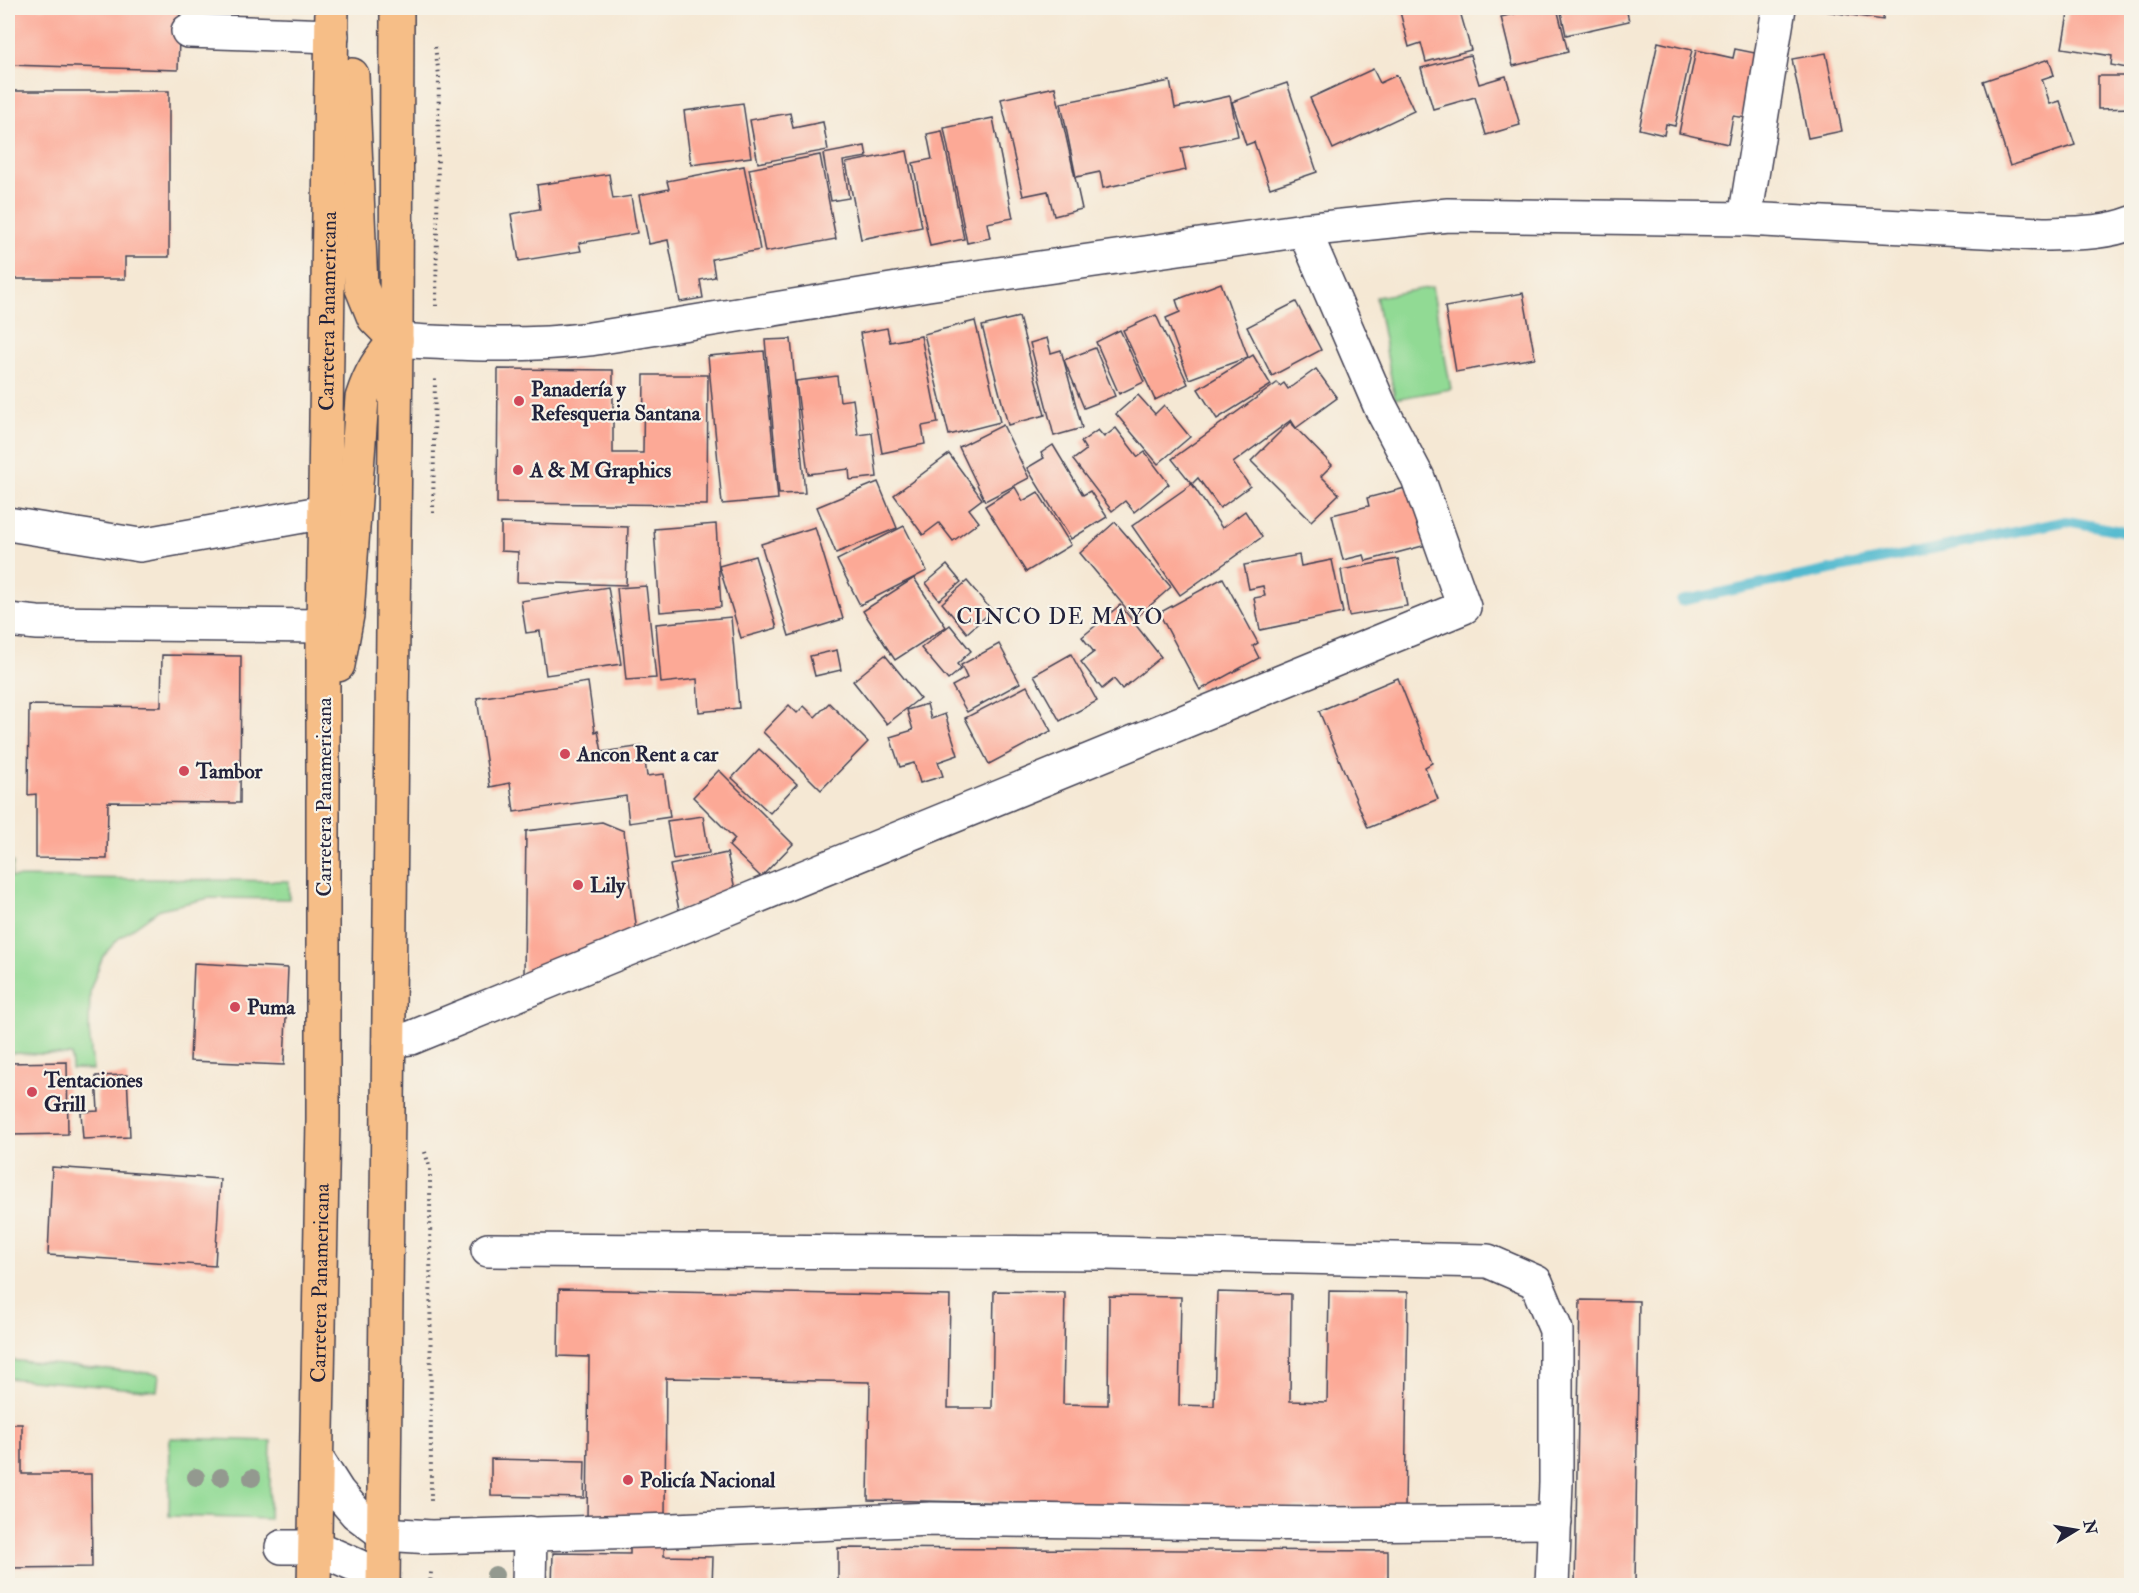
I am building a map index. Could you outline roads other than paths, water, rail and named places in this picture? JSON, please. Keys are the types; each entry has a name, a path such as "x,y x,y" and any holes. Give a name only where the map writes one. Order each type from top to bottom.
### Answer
{"highway":[{"path":"383,1586 396,339 397,8"},
{"path":"336,17 351,66 361,286 374,318 396,339"},
{"name":"Carretera Panamericana","path":"314,1586 324,1120 323,626 336,17"},
{"path":"324,744 347,615 362,398 378,361 396,339"}],"street":[{"path":"1745,219 1779,8"},
{"path":"188,31 336,17"},
{"path":"396,339 550,344 928,284 1304,230 1448,215 1745,219 2043,234 2079,233 2119,228 2132,223"},
{"path":"389,1041 411,1038 1464,606 1419,478 1380,406 1304,230"},
{"path":"8,524 140,545 325,512"},
{"path":"8,620 37,623 323,626"},
{"path":"488,1250 1105,1253 1488,1261 1536,1282 1556,1330 1555,1522 1552,1586"},
{"path":"317,1459 338,1492 356,1513 384,1534 431,1537 931,1519 1327,1524 1555,1522"},
{"path":"529,1586 530,1533"},
{"path":"282,1547 315,1547 358,1566 373,1586"}],"waterway":[{"path":"1681,601 2067,521 2132,533"}],"place":[{"name":"Panadería y Refesqueria Santana","path":"519,401"},
{"name":"A & M Graphics","path":"518,470"},
{"name":"Ancon Rent a car","path":"565,754"},
{"name":"Tambor","path":"184,771"},
{"name":"Lily","path":"578,885"},
{"name":"Puma","path":"235,1007"},
{"name":"Tentaciones Grill","path":"32,1092"},
{"name":"Policía Nacional","path":"628,1480"}],"district":[{"name":"CINCO DE MAYO","path":"1060,616"}]}
